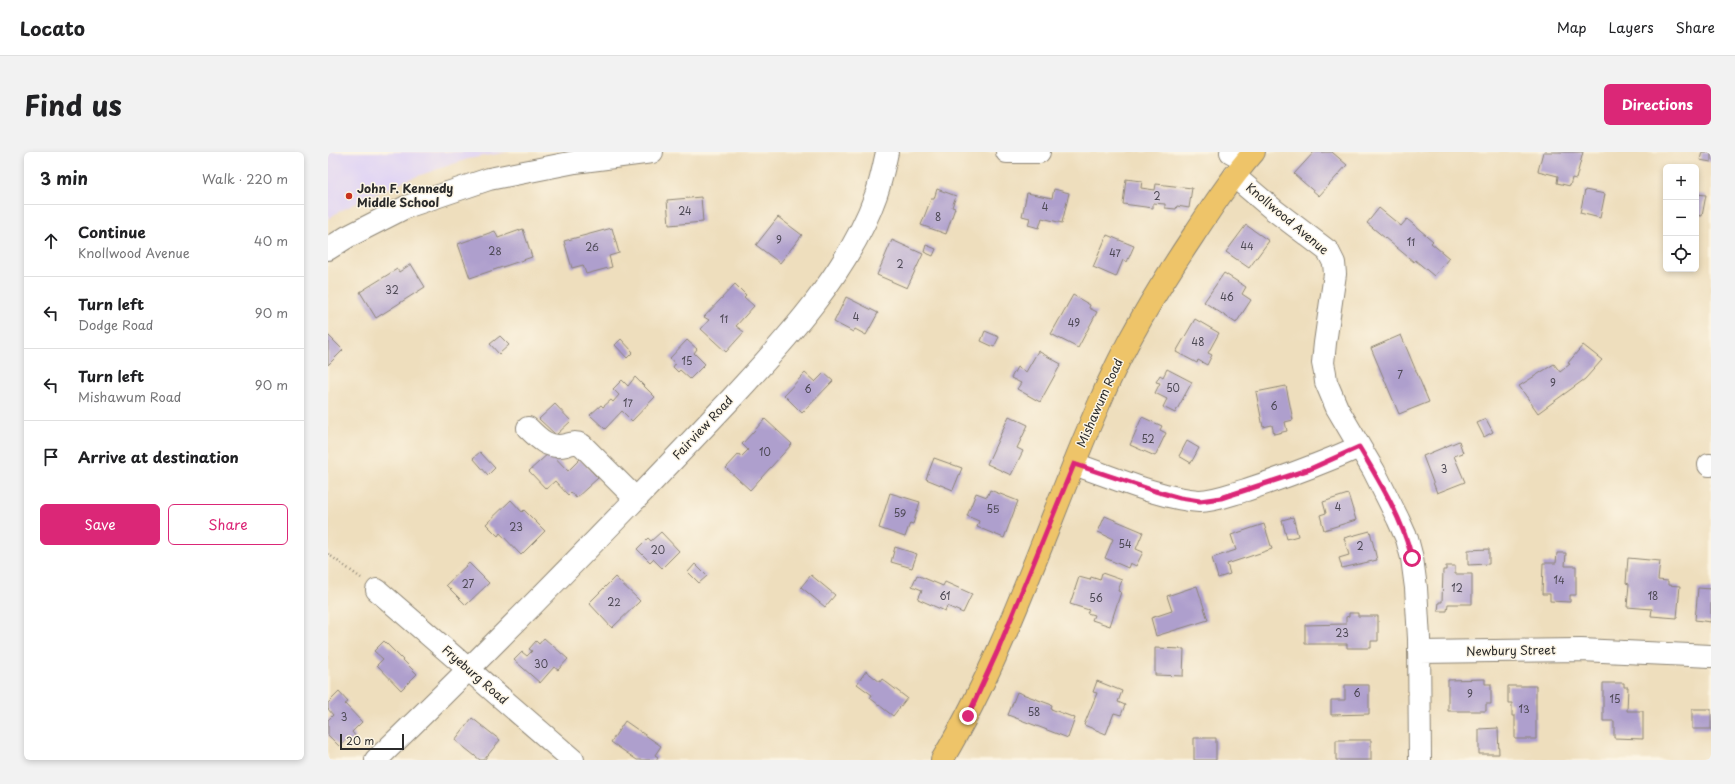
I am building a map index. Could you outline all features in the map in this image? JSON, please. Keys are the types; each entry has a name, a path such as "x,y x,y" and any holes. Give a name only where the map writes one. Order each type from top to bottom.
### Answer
{"main road":[{"name":"Mishawum Road","path":"942,760 968,716 998,650 1112,374 1137,326 1241,160"}],"street":[{"path":"328,249 347,237 406,207 489,179 575,162 652,152"},
{"name":"Fairview Road","path":"376,760 469,670 636,498 757,371 807,312 853,245 863,225 876,195 887,152"},
{"path":"1007,152 1039,152"},
{"name":"Knollwood Avenue","path":"1241,160 1274,210 1319,243 1332,257 1335,274 1323,363 1326,382 1337,408 1374,471 1407,539 1412,558 1416,588 1419,652"},
{"path":"528,428 547,445 556,447 573,443 582,445 636,498"},
{"path":"1074,464 1155,491 1180,498 1200,501 1221,498 1310,469 1359,447"},
{"name":"Fryeburg Road","path":"377,590 573,760"},
{"name":"Newbury Street","path":"1419,652 1581,650 1711,656"},
{"path":"1419,652 1420,760"}],"path":[{"path":"328,554 377,590"}],"shaded area":[{"name":"John F. Kennedy Middle School","path":"328,152 509,152 468,159 403,181 338,212 328,219"}],"building":[{"path":"1314,152 1332,152 1347,165 1319,196 1294,174"},
{"path":"1543,152 1583,152 1576,179 1572,178 1570,186 1557,183 1558,176 1538,171"},
{"path":"1702,152 1711,152 1711,162 1700,160"},
{"path":"1126,179 1142,181 1141,188 1155,190 1156,184 1192,188 1189,208 1177,206 1176,209 1165,208 1165,204 1153,203 1153,208 1123,204"},
{"path":"937,189 956,196 952,207 955,208 946,234 921,225 931,199 934,199"},
{"path":"1054,189 1069,193 1062,223 1042,218 1039,228 1028,225 1030,218 1022,216 1027,193 1052,198"},
{"path":"1585,190 1605,194 1600,218 1580,213"},
{"path":"1699,194 1706,195 1702,216 1699,216"},
{"path":"701,197 703,222 669,225 667,200"},
{"path":"1379,208 1401,226 1407,219 1433,241 1431,243 1449,258 1434,276 1415,260 1414,262 1367,223"},
{"path":"778,217 802,235 780,263 756,245"},
{"path":"1246,225 1269,241 1249,268 1226,252"},
{"path":"612,228 619,253 609,256 612,267 586,274 583,265 572,268 564,241"},
{"path":"523,229 532,257 470,278 458,244 495,231 498,238"},
{"path":"1107,235 1134,246 1127,262 1123,260 1116,277 1093,267"},
{"path":"892,240 923,254 907,288 877,275"},
{"path":"926,245 936,249 933,256 924,252"},
{"path":"411,264 425,287 376,318 360,292 397,269 399,272"},
{"path":"1224,273 1246,287 1242,294 1251,300 1236,323 1204,302"},
{"path":"735,284 746,295 744,297 754,306 736,326 744,332 726,352 701,329 709,320 704,317"},
{"path":"1073,295 1090,305 1089,308 1097,312 1078,348 1051,334"},
{"path":"846,297 878,313 866,335 855,329 853,332 834,322"},
{"path":"1195,319 1219,333 1208,353 1212,355 1207,365 1198,360 1197,363 1176,352"},
{"path":"985,331 999,337 994,347 981,341"},
{"path":"328,335 343,350 328,365"},
{"path":"1401,335 1429,402 1399,414 1371,348"},
{"path":"500,336 509,345 499,354 490,344"},
{"path":"621,339 633,352 627,358 615,345"},
{"path":"687,340 697,349 694,353 705,364 690,379 680,370 678,372 673,367 675,364 670,358"},
{"path":"1583,345 1602,360 1585,379 1538,413 1519,386 1554,364 1560,372 1570,364 1568,363"},
{"path":"1038,351 1061,364 1040,402 1017,389 1021,383 1011,378 1017,367 1026,372"},
{"path":"1167,369 1192,382 1175,413 1163,407 1167,399 1155,393 1160,383 1156,382 1160,375 1163,377"},
{"path":"805,373 815,382 824,373 833,381 802,413 784,395"},
{"path":"635,377 655,397 632,421 622,411 605,429 590,415 601,405 603,407 611,400 613,402 619,395 613,389 622,380 628,386"},
{"path":"1286,386 1293,420 1285,422 1287,431 1274,434 1272,425 1263,427 1256,392"},
{"path":"555,404 571,421 556,435 539,419"},
{"path":"1009,416 1028,425 1017,448 1023,451 1011,475 987,464"},
{"path":"1142,417 1162,426 1160,430 1166,433 1155,456 1130,445"},
{"path":"765,419 792,444 750,490 726,468 739,454 741,457 748,450 742,444"},
{"path":"1486,419 1493,432 1484,437 1477,423"},
{"path":"1187,441 1199,448 1191,463 1179,456"},
{"path":"1459,441 1463,453 1454,456 1465,482 1437,493 1423,456"},
{"path":"480,452 495,468 488,475 473,458"},
{"path":"550,452 568,471 580,459 598,478 576,498 571,492 568,495 555,481 546,489 529,471"},
{"path":"934,458 962,468 953,490 926,479"},
{"path":"990,490 1018,501 1004,538 977,527 979,521 967,516 976,493 987,497"},
{"path":"890,493 920,502 913,524 910,523 905,537 879,528"},
{"path":"1348,494 1356,520 1324,530 1320,515 1326,513 1323,502"},
{"path":"511,500 522,512 524,510 545,531 521,555 500,533 498,536 486,524"},
{"path":"1105,516 1143,532 1136,549 1143,552 1136,566 1130,563 1128,568 1105,558 1113,539 1098,532"},
{"path":"1293,517 1298,536 1287,539 1282,520"},
{"path":"1264,524 1272,549 1227,564 1230,574 1218,578 1212,558 1236,550 1231,535"},
{"path":"1370,531 1377,560 1342,568 1339,558 1349,555 1344,538"},
{"path":"661,532 679,551 662,568 653,559 650,562 637,549 648,538 651,541"},
{"path":"895,547 917,554 912,568 891,562"},
{"path":"1489,549 1489,564 1468,565 1468,550"},
{"path":"1557,553 1566,553 1565,566 1576,566 1576,595 1570,595 1570,602 1550,601 1550,594 1542,594 1543,563 1556,563"},
{"path":"1628,558 1660,561 1658,580 1668,581 1668,585 1680,586 1677,618 1651,616 1652,609 1627,607 1629,584 1626,583"},
{"path":"469,563 489,583 466,605 446,585"},
{"path":"695,564 707,576 699,583 688,572"},
{"path":"1446,566 1455,566 1455,574 1472,574 1472,604 1448,604 1447,611 1438,611 1439,602 1442,602 1443,570 1446,570"},
{"path":"1102,573 1122,580 1118,591 1121,592 1110,626 1092,620 1094,615 1087,613 1089,610 1070,604 1079,577 1090,580 1091,577 1100,580"},
{"path":"811,575 835,595 825,607 801,587"},
{"path":"917,575 943,586 945,582 972,594 963,613 947,606 945,611 918,599 922,590 912,586"},
{"path":"615,577 640,601 612,628 589,603"},
{"path":"1197,586 1208,620 1156,636 1151,618 1172,611 1167,596"},
{"path":"1698,588 1711,589 1711,622 1695,620"},
{"path":"1349,613 1358,613 1358,616 1378,616 1378,641 1371,641 1371,648 1347,648 1347,644 1305,644 1305,625 1346,624 1346,617 1349,616"},
{"path":"544,638 568,659 558,670 554,667 540,683 514,660 522,652 527,656 532,651 529,649 536,641 539,644"},
{"path":"384,641 417,674 401,690 377,665 383,659 374,651"},
{"path":"1155,648 1184,649 1183,676 1155,675"},
{"path":"866,671 880,682 882,679 907,698 893,716 870,698 872,695 857,684"},
{"path":"1485,679 1485,684 1491,684 1491,704 1486,704 1486,711 1448,711 1448,680"},
{"path":"1097,681 1122,691 1118,702 1125,705 1121,715 1114,713 1106,734 1084,725 1097,693 1093,692"},
{"path":"1603,683 1624,683 1624,687 1628,687 1627,711 1643,711 1643,739 1614,738 1614,721 1603,721"},
{"path":"1345,685 1369,685 1369,714 1331,715 1331,700 1345,700"},
{"path":"1508,686 1536,686 1536,739 1515,739 1515,716 1512,716 1512,703 1508,703"},
{"path":"339,692 348,702 345,704 362,722 352,732 356,737 351,742 347,739 339,746 328,735 328,720 333,715 328,709 328,703"},
{"path":"1017,692 1052,705 1051,709 1075,718 1068,738 1008,715"},
{"path":"1692,709 1711,709 1711,729 1692,729"},
{"path":"472,718 500,740 484,760 480,760 455,740"},
{"path":"625,721 661,746 655,755 658,757 656,760 637,760 611,742"},
{"path":"1498,728 1499,754 1479,754 1479,729"},
{"path":"1194,738 1216,738 1216,760 1194,760"},
{"path":"1336,740 1371,740 1371,760 1336,760"}],"place":[{"name":"John F. Kennedy Middle School","path":"349,196"}],"route":[{"path":"968,716 998,650 1074,464 1131,484 1180,498 1200,501 1221,498 1310,469 1359,447 1374,471 1398,519 1407,539 1412,558"}]}
